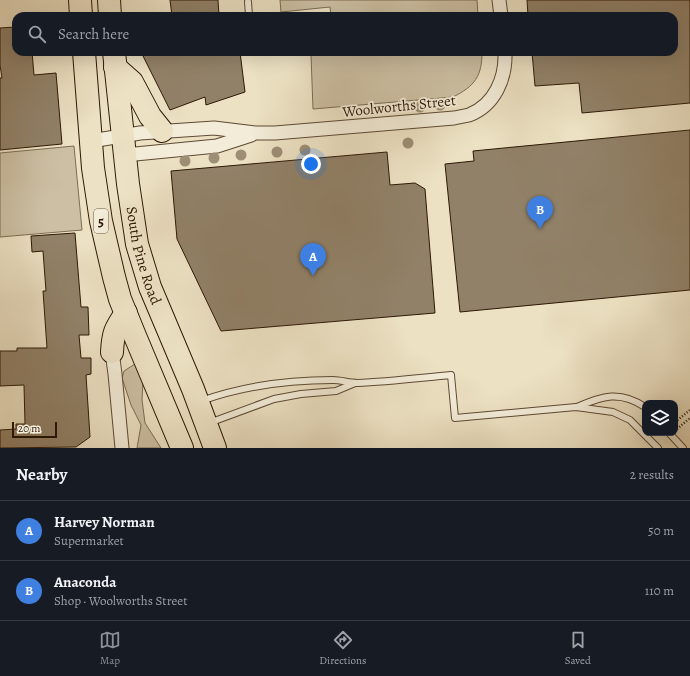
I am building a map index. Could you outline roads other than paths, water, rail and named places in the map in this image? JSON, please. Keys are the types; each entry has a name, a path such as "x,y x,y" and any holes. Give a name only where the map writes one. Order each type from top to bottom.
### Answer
{"highway":[{"path":"80,0 81,12"},
{"path":"109,0 110,12"},
{"name":"5","path":"84,56 93,168 101,221 114,277 126,313 182,448"},
{"path":"115,60 132,82 150,116 162,131"},
{"name":"South Pine Road","path":"115,60 133,220 145,272 196,395 215,448"},
{"path":"112,352 113,335 126,313"},
{"path":"167,410 196,395"}],"street":[{"name":"Woolworths Street","path":"124,146 162,131 214,128 255,133 376,125 454,118 469,115 490,101 495,94 505,69 505,56"},
{"name":"Woolworths Street","path":"91,141 124,146 217,146 255,133"},
{"path":"112,352 122,448"}],"lane":[{"path":"248,2 249,12"},
{"path":"196,395 218,395 252,387 293,382 335,380 355,383 451,375 455,418 576,407 613,412 630,420 658,448"},
{"path":"206,424 274,399 301,394 336,391 355,383"},
{"path":"576,407 597,398 616,396 631,399 642,405"},
{"path":"672,436 683,448"}],"place":[{"name":"Anaconda","path":"540,229"},
{"name":"Harvey Norman","path":"313,276"}]}
